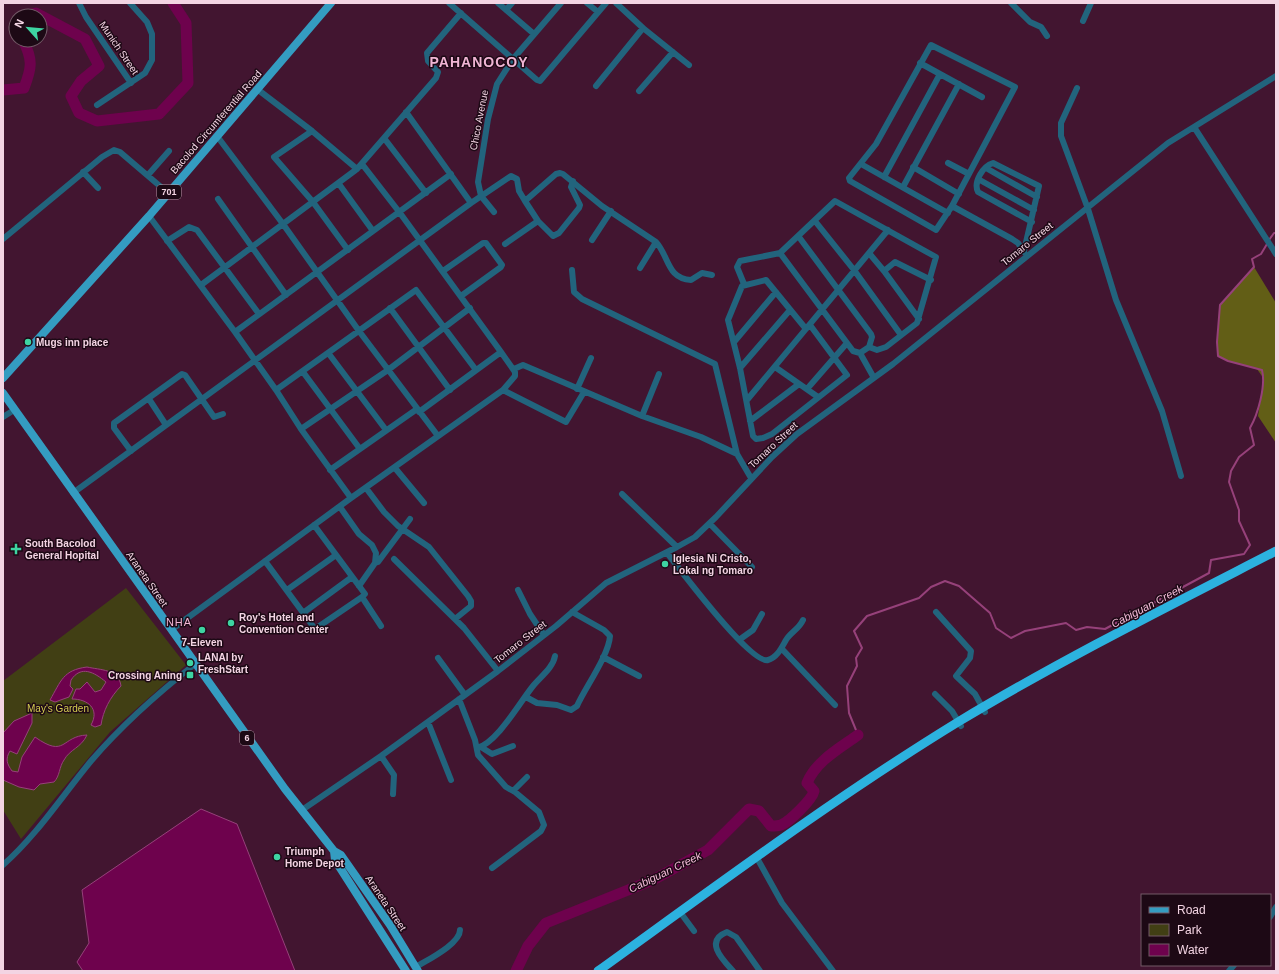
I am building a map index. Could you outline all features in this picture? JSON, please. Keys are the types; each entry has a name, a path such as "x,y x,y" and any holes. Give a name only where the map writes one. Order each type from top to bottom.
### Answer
{"highway":[{"path":"1160,614 1276,551"},
{"path":"598,971 681,914 845,797 1053,667 1276,556"},
{"path":"606,971 681,914"}],"main road":[{"name":"Bacolod Circumferential Road","path":"3,378 149,216 331,3"},
{"name":"Araneta Street","path":"3,393 281,784 334,852 341,855 390,925 417,969"},
{"name":"Araneta Street","path":"334,852 335,860 406,971"}],"street":[{"name":"Munich Street","path":"79,3 86,17 131,83"},
{"path":"97,106 145,73 152,60 152,34 147,22 130,3"},
{"path":"449,3 536,80 540,81 606,3"},
{"path":"498,3 534,34"},
{"path":"506,10 512,3"},
{"name":"Chico Avenue","path":"481,196 478,182 488,119 497,84 513,59 562,3"},
{"path":"588,3 598,12"},
{"path":"616,3 643,28 689,64"},
{"path":"1011,3 1030,22 1041,27 1047,36"},
{"path":"1084,21 1091,3"},
{"path":"201,285 339,184 362,164 438,75 437,69 428,61 427,53 461,13"},
{"path":"596,86 643,28"},
{"path":"929,46 935,46 1015,87 959,194 936,230 850,181 850,176 861,164 876,144 929,46"},
{"path":"639,91 673,52"},
{"path":"920,63 982,97"},
{"path":"884,177 940,74"},
{"name":"Tomaro Street","path":"302,810 382,756 498,671 606,583 667,553 695,537 710,524 772,456 797,434 874,378 1027,258 1168,143 1276,76"},
{"path":"903,187 959,84"},
{"path":"1077,88 1061,123 1061,136 1088,209 1116,300 1162,411 1181,476"},
{"path":"258,89 312,131 357,169"},
{"path":"406,112 471,203"},
{"path":"1194,127 1276,254"},
{"path":"312,131 274,157 313,202 348,250"},
{"path":"217,136 283,224 359,331 438,436"},
{"path":"384,138 426,192"},
{"path":"3,239 83,172 109,152 114,150 120,152 168,193"},
{"path":"148,175 169,151"},
{"path":"1024,251 1032,222 1039,186 994,162 986,168 978,179 976,185 978,192 1032,222"},
{"path":"948,163 969,174"},
{"path":"171,630 351,498 503,390 515,376 514,369 502,352 400,213 362,164"},
{"path":"861,164 948,213"},
{"path":"913,167 959,194"},
{"path":"986,168 1037,197"},
{"path":"83,172 98,188"},
{"path":"525,201 560,172 611,211 656,242 661,248 668,266 676,276 691,280 702,273 712,275"},
{"path":"235,332 400,213 451,174"},
{"path":"73,493 201,399 338,302 471,203 512,176 517,179 520,191 525,201 538,221 549,234 553,236 559,233 580,205 571,187 573,181"},
{"path":"978,179 1034,210"},
{"path":"339,184 373,231"},
{"path":"481,196 494,212"},
{"path":"218,199 286,295"},
{"path":"744,284 764,279 790,310 808,327 835,357 847,375 784,425 763,438 756,439 753,436 747,400 728,320 744,284 737,267 740,261 780,253 799,237 835,201 935,255 936,260 919,319 914,326 882,349 877,350 870,347"},
{"path":"952,206 1018,243 1027,258"},
{"path":"592,240 611,211"},
{"path":"149,216 235,332 276,390 301,429 351,498"},
{"path":"815,220 854,270 901,335"},
{"path":"505,244 538,221"},
{"path":"168,241 189,227 196,230 259,314"},
{"path":"747,400 888,230"},
{"path":"780,253 855,353 860,353 870,347 872,337 871,334 799,237"},
{"path":"640,268 656,242"},
{"path":"443,271 483,243 486,243 496,256 502,265 501,267 461,296"},
{"path":"869,253 919,319"},
{"path":"884,271 895,262 931,280"},
{"path":"572,270 572,285 578,296 715,364 737,454 751,478"},
{"path":"276,390 329,354 416,290 476,370"},
{"path":"734,342 776,292"},
{"path":"390,308 450,390"},
{"path":"301,429 388,370 470,308"},
{"path":"740,368 790,310"},
{"path":"807,389 847,343"},
{"path":"330,470 386,430 450,390 502,352"},
{"path":"860,353 874,378"},
{"path":"329,354 386,430"},
{"path":"577,389 591,358"},
{"path":"514,369 523,365 642,416 702,437 737,454"},
{"path":"775,367 818,398"},
{"path":"303,372 360,449"},
{"path":"130,451 113,425 183,374 214,417 223,414"},
{"path":"642,416 659,374"},
{"path":"750,421 799,384"},
{"path":"503,390 566,422 584,392"},
{"path":"148,399 166,425"},
{"path":"3,417 14,410"},
{"path":"394,468 424,503"},
{"path":"366,488 384,512 402,528 429,547 471,601 468,608 456,619"},
{"path":"622,494 678,547"},
{"path":"340,507 360,534 372,545 376,553 375,563"},
{"path":"359,586 410,519"},
{"path":"710,524 752,567"},
{"path":"265,561 315,629 362,597 365,594 314,525"},
{"path":"667,553 711,609 747,649 765,660 769,660 782,649 787,639 798,629 804,620"},
{"path":"287,590 336,555"},
{"path":"394,559 456,619 498,671"},
{"path":"303,612 352,577"},
{"path":"518,590 530,614 544,635"},
{"path":"362,597 381,626"},
{"path":"526,697 537,703 557,705 571,710 574,709 603,657 610,642 610,636 604,630 572,612"},
{"path":"936,612 971,651 970,658 956,676 975,694 984,710"},
{"path":"739,640 753,630 762,614"},
{"path":"782,649 835,705"},
{"path":"479,747 497,733 550,666 554,656"},
{"path":"603,657 639,676"},
{"path":"438,658 465,695"},
{"path":"3,865 41,825 91,762 116,734 148,702 195,664"},
{"path":"935,694 952,711 960,724"},
{"path":"459,699 479,747 478,755 503,784 539,812 544,828 492,868"},
{"path":"428,722 451,780"},
{"path":"479,747 492,754 513,746"},
{"path":"382,756 394,775 393,794"},
{"path":"513,791 527,777"},
{"path":"759,859 782,903 833,971"},
{"path":"681,914 694,931"},
{"path":"417,969 452,944 459,936 460,930"},
{"path":"733,971 718,955 716,950 718,940 727,932 736,937 760,971"}],"green space":[{"name":"May's Garden","path":"126,588 186,665 110,732 21,839 3,810 3,681"}],"shaded area":[{"path":"1254,267 1276,303 1276,443 1258,416 1264,379 1257,369 1228,361 1218,356 1217,342 1220,305"}],"water":[{"path":"87,667 113,673 117,676 121,686 108,704 103,715 101,725 95,727 91,725 94,714 91,706 78,699 72,699 76,689 80,689 87,682 95,692 101,690 106,682 97,675 83,671 75,675 71,680 70,686 73,689 69,697 55,702 50,700 60,682 68,674 79,668"},
{"path":"32,713 32,723 17,754 10,751 7,759 12,771 18,772 22,757 35,737 45,743 58,746 63,745 79,736 87,735 82,743 66,756 54,782 40,784 34,790 19,787 3,780 3,733 14,721"},
{"path":"201,809 237,824 295,971 83,971 77,962 89,943 82,890"}],"waterway":[{"path":"48,19 85,39 99,66 81,81 71,96 79,113 97,121 159,114 188,83 186,23 173,3"},
{"path":"3,90 24,88 30,69 30,58 26,48"},
{"name":"Cabiguan Creek","path":"1269,240 1274,233 1276,233"},
{"name":"Cabiguan Creek","path":"858,735 849,713 847,686 857,666 856,658 862,648 854,631 867,616 919,598 931,587 945,581 959,586 990,613 996,628 1011,638 1025,631 1066,623 1076,630 1087,627 1105,629 1209,573 1211,560 1244,554 1250,545 1239,521 1239,510 1229,482 1231,471 1239,457 1254,445 1250,428 1256,415 1260,400 1263,377 1262,370 1228,361 1218,356 1217,342 1220,305 1254,267 1252,259 1261,254 1267,244"},
{"name":"Cabiguan Creek","path":"516,971 528,946 546,923 653,880 708,850 749,809 759,811 771,826 785,823 800,810 812,795 814,791 807,783 816,768 836,750 858,735"}],"place":[{"name":"Mugs inn place","path":"28,342"},
{"name":"South Bacolod General Hopital","path":"16,549"},
{"name":"Iglesia Ni Cristo, Lokal ng Tomaro","path":"665,564"},
{"name":"Roy's Hotel and Convention Center","path":"231,623"},
{"name":"7-Eleven","path":"202,630"},
{"name":"LANAI by FreshStart","path":"190,663"},
{"name":"Crossing Aning","path":"190,675"},
{"name":"Triumph Home Depot","path":"277,857"}],"district":[{"name":"PAHANOCOY","path":"479,62"},
{"name":"NHA","path":"179,622"}]}
